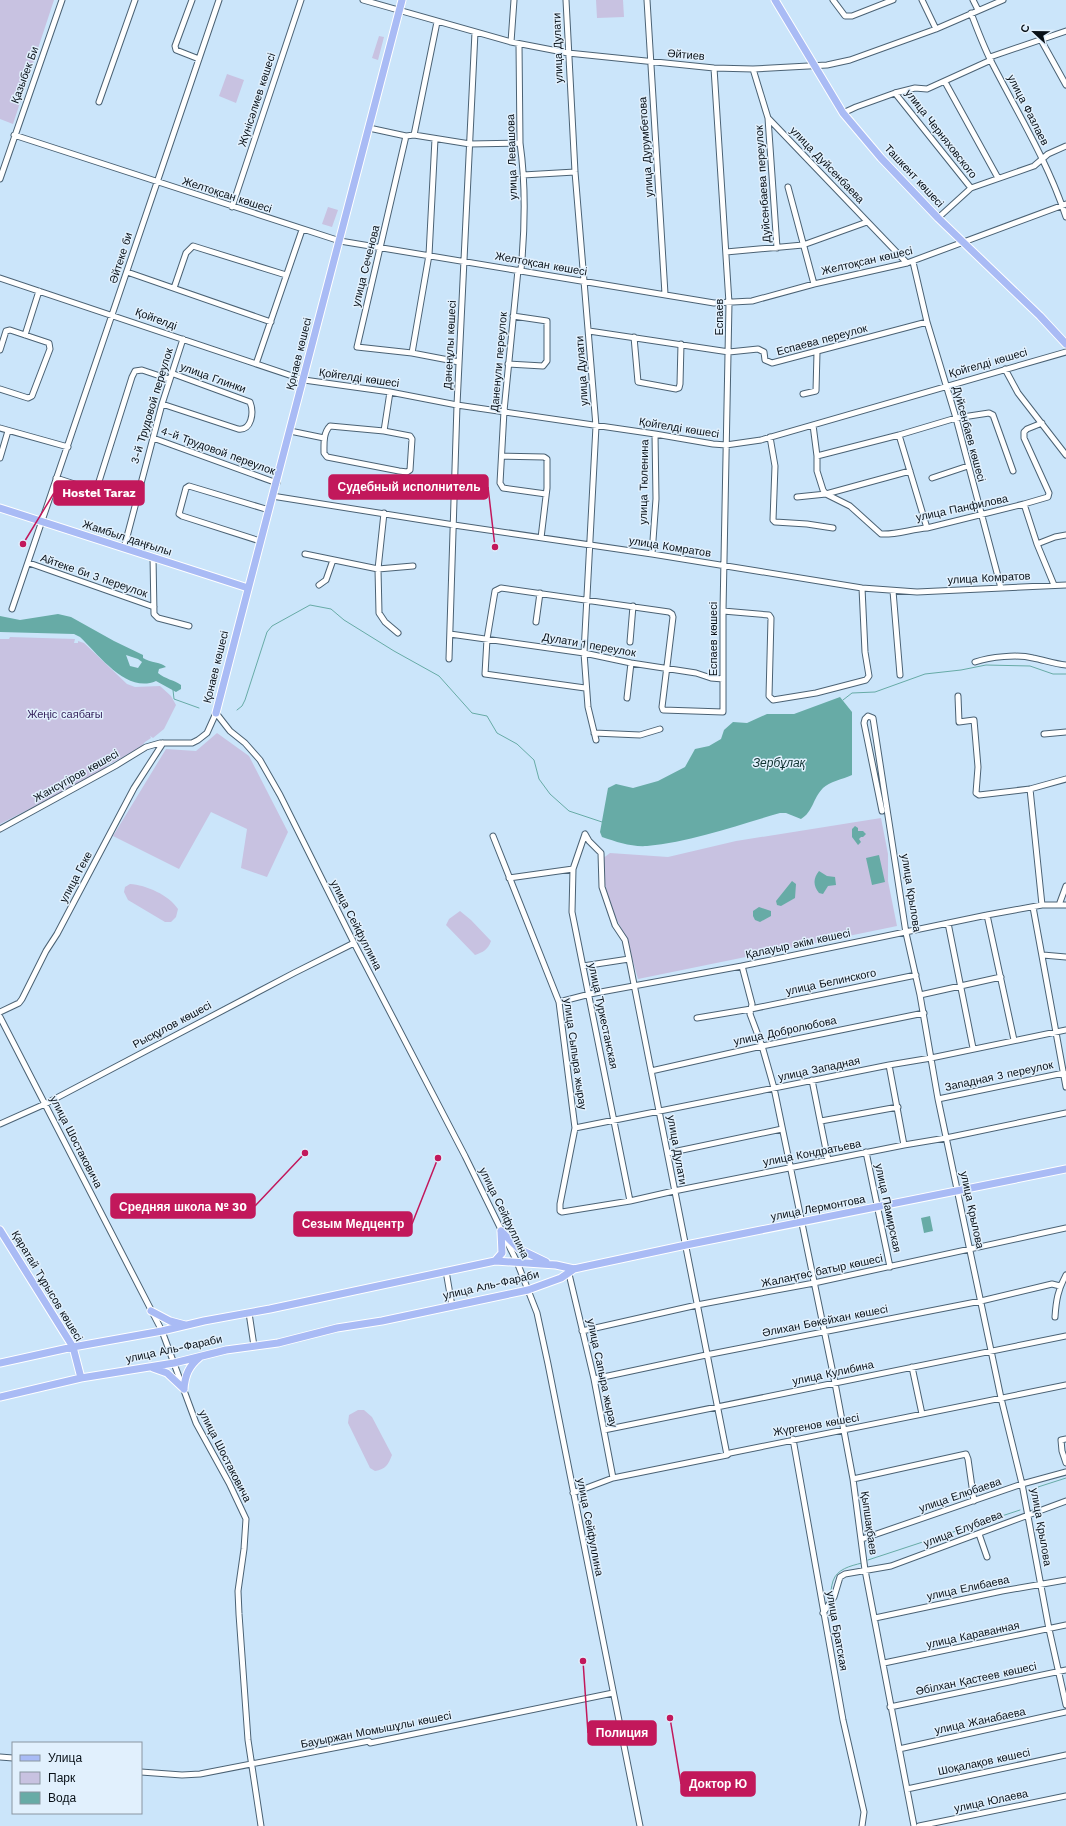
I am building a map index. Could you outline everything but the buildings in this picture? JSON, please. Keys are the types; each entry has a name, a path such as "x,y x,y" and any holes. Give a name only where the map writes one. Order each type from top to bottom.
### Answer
{"main road":[{"name":"Қонаев көшесі","path":"216,713 402,0"},
{"name":"Ташкент көшесі","path":"775,0 844,114 881,158 938,218 1066,344"},
{"name":"Жамбыл даңғылы","path":"0,508 248,588"},
{"name":"улица Лермонтова","path":"571,1272 686,1245 958,1192 1066,1169"},
{"name":"Қаратай Тұрысов көшесі","path":"0,1230 73,1347 81,1378"},
{"path":"495,1261 502,1253 501,1231"},
{"path":"501,1231 519,1249 529,1255 556,1266"},
{"name":"улица Аль-Фараби","path":"0,1363 73,1347 162,1331 495,1261 556,1266 571,1272"},
{"name":"улица Аль-Фараби","path":"0,1397 81,1378 174,1362 226,1350 278,1343 336,1328 382,1321 528,1290 571,1272"},
{"path":"151,1311 170,1321 187,1325"},
{"path":"184,1389 187,1372 202,1356"},
{"path":"146,1367 167,1373 184,1389"}],"street":[{"name":"Қазыбек Би","path":"0,179 62,0"},
{"path":"99,102 135,0"},
{"path":"192,0 175,46 176,50 200,59"},
{"name":"Әйтеке би","path":"12,609 29,563 41,522 68,447 156,182 200,59 219,0"},
{"name":"Жүнісәлиев көшесі","path":"232,207 301,0"},
{"name":"Әйтиев","path":"363,0 511,42 568,53 714,68 753,69 827,65 850,60 936,30 970,13 1003,0"},
{"path":"511,42 514,0"},
{"name":"улица Дулати","path":"566,0 575,172 596,426 584,653 585,688 596,740"},
{"name":"улица Дурумбетова","path":"647,0 665,294"},
{"path":"833,0 842,13 849,16 893,0"},
{"path":"922,0 936,30"},
{"path":"974,0 978,10"},
{"name":"улица Фазлаев","path":"970,13 990,59 1043,160 1061,198 1066,217"},
{"path":"414,135 437,22"},
{"path":"844,114 856,107 896,93 915,88 927,88 945,82 990,59 1066,31"},
{"name":"Дәненұлы көшесі","path":"449,660 457,405 475,32"},
{"path":"1041,40 1066,85"},
{"name":"улица Левашова","path":"519,44 520,143 523,175 524,230 520,270"},
{"name":"Еспаев","path":"714,68 729,303 724,566"},
{"name":"улица Дуйсенбаева","path":"753,69 768,118 907,263"},
{"path":"945,82 998,178"},
{"name":"улица Черняховского","path":"896,93 970,188"},
{"name":"Дуйсенбаева переулок","path":"768,118 777,248"},
{"path":"369,128 406,136 414,135 470,144 520,143"},
{"name":"Желтоқсан көшесі","path":"14,135 302,230 340,241 714,303 752,301 814,284 913,262 1064,205"},
{"name":"улица Сеченова","path":"406,136 357,347 412,353 459,362"},
{"path":"412,353 429,255 435,139"},
{"name":"улица Черняховского","path":"938,218 970,188 1034,166 1043,160 1048,154 1066,146"},
{"path":"523,175 575,172"},
{"path":"788,187 814,284"},
{"name":"Дуйсенбаева переулок","path":"726,252 777,248 803,244 867,222"},
{"path":"256,364 302,230"},
{"path":"174,288 186,253 193,246 286,275"},
{"name":"Дүйсенбаев көшесі","path":"913,262 927,322 956,418 1001,588"},
{"name":"Даненули переулок","path":"520,270 512,316 504,411 500,486 503,488 546,494"},
{"path":"127,272 270,322"},
{"name":"Қойгелді","path":"0,278 113,314 183,340 304,380"},
{"path":"25,335 39,291"},
{"path":"508,364 543,366 547,361 547,321 512,316"},
{"name":"Еспаева переулок","path":"589,331 729,352 758,349 764,352 765,360 772,363 927,322"},
{"path":"0,350 6,331 10,330 49,343 50,349 35,393 32,396 28,398 0,389"},
{"path":"634,337 638,382 676,389 679,388 680,384 681,344"},
{"name":"3-й Трудовой переулок","path":"124,548 162,404 183,340"},
{"path":"803,394 816,391 817,352"},
{"name":"Қойгелді көшесі","path":"304,380 390,392 457,405 726,445 770,437 1066,352"},
{"path":"1005,369 1018,393 1066,455"},
{"path":"96,491 135,371 142,370 170,376"},
{"name":"улица Глинки","path":"162,404 242,430 247,427 252,418 253,409 250,402 170,376"},
{"path":"384,431 390,392"},
{"path":"817,456 899,435 956,418 991,413 1013,471"},
{"name":"улица Панфилова","path":"826,494 850,506 881,534 927,528 1045,499 1048,497 1049,493 1024,438 1024,432 1027,429 1042,423"},
{"path":"813,425 817,456 816,465 820,483 826,494"},
{"path":"330,426 384,431 411,438 408,472 327,456 324,453 324,438 330,426"},
{"path":"0,428 68,447"},
{"path":"0,458 8,431"},
{"path":"290,431 324,438"},
{"name":"улица Тюленина","path":"652,554 656,499 655,434"},
{"path":"899,435 927,528"},
{"path":"770,437 776,466 773,520 776,522 807,524 833,528"},
{"name":"4-й Трудовой переулок","path":"153,438 277,483"},
{"path":"502,456 544,457 547,459 546,494 541,538"},
{"path":"932,478 968,466"},
{"path":"797,497 826,494 910,471"},
{"path":"56,478 108,495"},
{"path":"260,542 182,516 179,514 179,509 186,488 189,486 269,510"},
{"name":"улица Комратов","path":"272,496 590,546 652,554 862,588 917,592 1066,585"},
{"path":"1024,504 1037,544 1054,585"},
{"path":"384,513 378,569 379,613 385,622 398,633"},
{"path":"1037,544 1055,537 1066,535"},
{"path":"305,554 378,569 413,566"},
{"path":"153,557 154,614 158,618 189,626"},
{"path":"319,585 326,580 333,560"},
{"name":"Айтеке би 3 переулок","path":"29,563 154,607"},
{"name":"Еспаев көшесі","path":"667,669 662,707 663,710 723,712 724,566"},
{"path":"585,688 488,675 484,671 487,638 494,594 502,588 669,612 673,617 667,669"},
{"path":"723,611 769,615 771,618 769,696 773,700 816,693 866,680 869,676 865,652 862,588"},
{"path":"893,590 900,675"},
{"path":"536,622 540,593"},
{"path":"630,642 633,606"},
{"name":"Дулати 1 переулок","path":"450,634 487,638 584,653 631,663 696,673 711,678 723,679"},
{"path":"975,662 991,657 1032,657 1049,663 1066,665"},
{"path":"627,698 631,663"},
{"path":"958,696 959,722 974,720 978,767 976,793 982,796 1030,790 1066,779"},
{"name":"Жансүгіров көшесі","path":"0,829 94,778 146,747 162,743 192,743 198,740 207,733 216,713"},
{"name":"улица Сейфуллина","path":"216,713 230,731 245,743 260,760 283,802 354,944 465,1156 517,1262 537,1313 640,1826"},
{"name":"улица Крылова","path":"882,811 864,723 868,716 873,718 906,933 924,1013 938,1099 1001,1398 1022,1484 1049,1629 1066,1705"},
{"path":"594,733 640,734 660,729"},
{"path":"1044,734 1066,732"},
{"name":"улица Геке","path":"0,1012 19,1003 22,999 46,951 57,934 134,788 162,743"},
{"path":"1030,790 1042,905"},
{"name":"улица Дулати","path":"585,834 589,841 601,852 602,887 610,914 625,940 650,1072 660,1111 716,1408 727,1455"},
{"name":"улица Туркестанская","path":"585,834 573,869 572,912 590,994 630,1202"},
{"name":"улица Сыпыра жырау","path":"493,836 559,1002 575,1128 560,1204 560,1211 562,1212"},
{"path":"509,878 573,869"},
{"path":"1059,905 1066,886"},
{"name":"Қалауыр әкім көшесі","path":"559,1002 590,994 635,987 742,966 987,915 1042,905 1066,905"},
{"path":"1033,907 1066,1087"},
{"path":"987,915 1014,1040"},
{"path":"948,923 962,986 973,1048"},
{"name":"Рысқұлов көшесі","path":"0,1124 45,1104 294,973 354,944"},
{"path":"1043,955 1066,956"},
{"path":"583,966 629,959"},
{"name":"Қыпшақбаев","path":"742,966 752,1004 752,1019 762,1046 774,1088 789,1168 835,1383 853,1479 865,1570 884,1664 890,1707 914,1826"},
{"name":"улица Белинского","path":"697,1018 751,1009 916,975"},
{"path":"920,995 1001,977"},
{"name":"улица Добролюбова","path":"650,1072 762,1046 924,1013"},
{"name":"улица Шостаковича","path":"0,1017 162,1331 196,1423 229,1483 246,1519 244,1549 238,1591 251,1764 261,1826"},
{"name":"улица Западная","path":"575,1128 889,1064 931,1058 973,1048 1066,1030"},
{"path":"889,1064 904,1145"},
{"name":"Западная 3 переулок","path":"938,1099 1064,1073"},
{"path":"812,1080 828,1160"},
{"path":"821,1121 898,1107"},
{"name":"улица Кондратьева","path":"562,1212 630,1202 674,1191 1066,1113"},
{"path":"668,1153 782,1130"},
{"name":"улица Памирская","path":"866,1152 890,1267"},
{"name":"Жалаңтөс батыр көшесі","path":"582,1331 697,1305 814,1283 970,1250 1066,1228"},
{"path":"446,1271 452,1306"},
{"name":"улица Сапыра жырау","path":"571,1272 613,1478"},
{"path":"1055,1317 1056,1300 1060,1286 1066,1275"},
{"name":"Әлихан Бөкейхан көшесі","path":"594,1379 824,1331 981,1301 1052,1284 1060,1286"},
{"path":"249,1313 254,1346"},
{"name":"улица Кулибина","path":"604,1430 991,1350 1066,1336"},
{"path":"912,1367 922,1414"},
{"name":"Жүргенов көшесі","path":"573,1493 613,1478 727,1455 730,1452 793,1439 844,1431 1066,1386"},
{"name":"улица Братская","path":"793,1439 843,1720 864,1812 862,1826"},
{"path":"1066,1439 1061,1440 1062,1451 1066,1463"},
{"path":"853,1479 966,1454 974,1501"},
{"name":"улица Елюбаева","path":"862,1539 1022,1484 1066,1472"},
{"name":"улица Елубаева","path":"823,1613 834,1597 840,1577 845,1574 892,1566 1066,1501"},
{"path":"979,1534 987,1557"},
{"name":"улица Елибаева","path":"875,1618 1002,1591 1066,1580"},
{"name":"улица Караванная","path":"884,1664 1066,1625"},
{"name":"Әбілхан Қастеев көшесі","path":"890,1707 1066,1670"},
{"name":"Бауыржан Момышұлы көшесі","path":"142,1772 182,1775 227,1770 251,1764 370,1743 613,1693"},
{"name":"улица Жанабаева","path":"899,1749 1066,1712"},
{"name":"Шоқалақов көшесі","path":"907,1789 1066,1755"},
{"path":"0,1757 12,1758"},
{"name":"улица Юлаева","path":"919,1826 1066,1796"}],"green space":[{"path":"0,0 54,0 13,124 0,119"},
{"path":"596,0 623,0 624,17 597,18"},
{"path":"379,36 384,37 378,60 372,58"},
{"path":"227,74 244,80 236,103 219,96"},
{"path":"328,207 338,210 332,227 322,224"},
{"name":"Жеңіс саябағы","path":"10,637 75,639 74,643 78,643 78,641 84,643 127,684 135,687 160,686 171,696 176,705 164,729 153,738 150,736 151,738 140,748 106,766 109,768 0,824 0,639 9,639"},
{"path":"217,733 249,756 288,832 267,877 241,868 247,829 211,812 179,869 113,836 166,749 196,751"},
{"path":"881,818 888,854 888,881 897,926 638,979 627,940 612,910 604,881 602,859 610,853 668,857 736,841"},
{"path":"130,884 143,886 169,899 178,909 176,917 171,922 165,922 128,900 124,892 125,887"},
{"path":"460,911 491,941 487,949 483,952 475,955 446,925 449,919"},
{"path":"358,1410 364,1410 372,1417 392,1455 388,1464 382,1469 375,1471 370,1468 348,1423 349,1415"}],"water":[{"path":"58,614 71,617 143,655 143,658 146,660 164,665 166,667 159,669 158,673 181,685 181,689 176,692 156,681 145,684 124,678 114,671 80,637 74,634 0,632 0,616 20,620","holes":["126,655 142,662 138,668 130,666"]},
{"name":"Зербұлақ","path":"840,697 852,712 852,775 832,782 823,788 817,796 811,809 801,819 786,813 780,813 697,837 647,846 630,845 602,837 600,832 608,788 616,784 633,788 658,781 685,767 695,749 709,746 721,739 724,730 733,722 747,723 767,714 794,714"},
{"path":"855,826 858,828 858,831 863,831 866,834 859,839 861,842 858,845 852,837 852,829"},
{"path":"879,855 885,882 872,885 866,858"},
{"path":"819,871 827,876 835,877 836,885 828,886 823,894 819,893 815,885 815,879"},
{"path":"792,881 796,884 795,898 781,906 777,905 776,901"},
{"path":"759,907 771,911 771,916 760,922 755,920 753,916 753,911"},
{"path":"930,1216 933,1231 924,1233 921,1218"}],"waterway":[{"path":"237,710 242,706 245,700 267,632 272,626 310,605 331,609 344,620 394,651 439,676 472,713 487,716 497,733 517,744 534,760 539,779 550,794 569,811 602,822"},
{"path":"843,700 852,693 875,692 925,674 961,670 986,665 1030,666 1053,674 1066,674"},
{"path":"173,690 174,699 199,708"},
{"path":"1031,1499 1038,1487 1066,1478"},
{"path":"868,1560 1020,1510"},
{"path":"829,1600 835,1577 841,1571 862,1563"}],"place":[{"name":"Hostel Taraz","path":"23,544"},
{"name":"Судебный исполнитель","path":"495,547"},
{"name":"Средняя школа № 30","path":"305,1153"},
{"name":"Сезым Медцентр","path":"438,1158"},
{"name":"Полиция","path":"583,1661"},
{"name":"Доктор Ю","path":"670,1718"}]}
